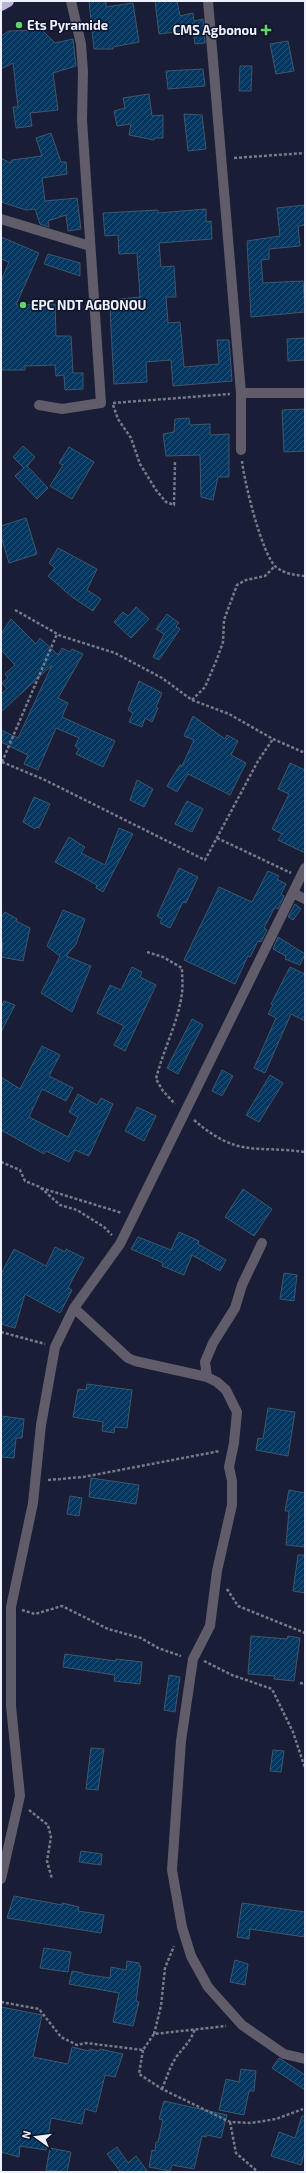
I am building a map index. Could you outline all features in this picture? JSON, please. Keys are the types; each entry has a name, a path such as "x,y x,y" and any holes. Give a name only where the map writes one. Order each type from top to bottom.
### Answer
{"highway":[{"path":"1,5 8,1"}],"street":[{"path":"39,405 62,409 101,403 82,120 83,72 81,44 70,1"},
{"path":"208,1 240,393 242,450"},
{"path":"1,219 90,246"},
{"path":"240,393 305,394"},
{"path":"1,1879 19,1801 11,1706 10,1607 33,1503 42,1425 55,1347 74,1308 120,1244 305,868"},
{"path":"293,893 305,899"},
{"path":"207,1377 205,1362 235,1308 242,1285 262,1243"},
{"path":"74,1308 128,1358 135,1361 207,1377 217,1382 233,1400 237,1412 234,1443 229,1467 232,1481 232,1505 217,1571 210,1626 194,1658 181,1741 172,1870 182,1927 191,1956 208,1987 242,2025 284,2054 305,2059"}],"path":[{"path":"220,159 305,153"},
{"path":"101,403 240,393"},
{"path":"112,403 118,419 131,438 140,464 156,490 166,502 174,506 175,462"},
{"path":"242,450 244,478 256,524 275,566 288,575 305,576"},
{"path":"192,700 205,687 217,659 223,642 224,620 237,586 246,580 265,576 275,566"},
{"path":"15,610 57,634 115,653 162,678 192,700 229,714 274,739 305,752"},
{"path":"57,634 2,762 45,780 205,860 258,761 274,739"},
{"path":"217,838 301,878"},
{"path":"1,1162 20,1170 24,1181 114,1212 135,1215"},
{"path":"40,1187 60,1205 77,1210 104,1227 120,1244"},
{"path":"1,1332 55,1347"},
{"path":"35,1481 83,1477 181,1458 212,1454 223,1450 234,1443"},
{"path":"217,1571 238,1606 305,1633"},
{"path":"10,1607 35,1614 62,1606 108,1629 141,1638 158,1648 194,1658 232,1675 272,1689 293,1732 305,1768"},
{"path":"300,1683 305,1684"},
{"path":"19,1801 48,1825 52,1837 47,1861 52,1879"},
{"path":"182,1927 165,1968 161,2006 154,2034 143,2050 139,2074 162,2089 230,2122 252,2123 276,2119 303,2109"},
{"path":"1,2002 39,2009 61,2037 77,2045 86,2043 143,2050"},
{"path":"154,2034 242,2025"},
{"path":"162,2089 171,2067 178,2055 189,2044 195,2029"},
{"path":"230,2122 236,2153 258,2172"}],"building":[{"path":"89,1 106,1 106,7 133,3 139,42 113,47 113,49 94,49"},
{"path":"155,1 177,1 180,16 193,13 194,21 203,19 205,43 195,44 193,30 159,34"},
{"path":"42,30 55,43 73,39 76,66 53,73 58,110 30,113 32,126 16,128 13,107 18,107 13,63 1,69 1,36 9,31"},
{"path":"288,41 294,71 276,74 270,44"},
{"path":"240,66 252,66 251,91 239,91"},
{"path":"203,69 205,86 168,89 166,71"},
{"path":"149,94 152,116 163,115 163,138 154,138 154,140 129,135 131,124 117,126 114,111 125,108 123,98"},
{"path":"184,114 202,115 206,149 188,151"},
{"path":"51,133 61,162 66,162 67,174 42,178 45,201 77,198 81,229 68,231 66,215 48,221 49,227 40,224 35,209 26,210 1,202 1,158 10,163 12,160 42,156 36,138"},
{"path":"305,205 305,225 298,226 300,246 269,249 269,259 261,260 263,283 303,281 305,312 251,317 247,241 280,236 277,208"},
{"path":"206,209 206,222 211,221 212,239 159,243 161,267 174,266 176,297 166,297 168,323 180,322 184,367 219,364 217,340 229,340 232,381 173,386 171,360 146,362 147,382 114,384 110,309 119,308 119,299 140,297 137,253 119,254 118,235 105,236 103,213 158,210 158,213"},
{"path":"1,237 39,253 16,305 55,304 56,336 71,336 73,373 83,373 83,389 65,390 64,375 56,376 55,365 25,366 25,370 1,370 1,281 9,262 1,259"},
{"path":"48,254 80,263 80,276 44,264"},
{"path":"305,338 305,360 288,361 287,339"},
{"path":"305,409 305,451 284,452 282,410"},
{"path":"189,418 190,425 210,424 210,435 229,434 229,477 218,477 213,500 201,497 200,455 166,456 163,434 174,432 175,419"},
{"path":"23,446 35,457 27,466 48,488 37,499 15,476 24,468 13,457"},
{"path":"69,447 94,462 72,499 50,486 63,465 59,463"},
{"path":"26,518 37,554 9,563 1,536 1,526"},
{"path":"58,548 97,569 87,590 101,599 93,611 72,597 48,576 55,568 49,563"},
{"path":"136,607 149,619 131,638 114,622 123,612 128,616"},
{"path":"167,614 179,623 176,626 180,629 159,660 153,657 164,634 156,629"},
{"path":"11,619 36,644 40,638 58,655 62,648 70,652 72,649 83,654 58,698 68,703 62,717 115,741 103,767 76,754 79,749 75,746 79,738 56,728 38,770 24,764 28,755 1,742 1,730 18,738 52,665 1,712 1,694 7,689 2,683 8,678 5,674 15,665 1,650 1,634"},
{"path":"139,681 162,693 152,722 145,718 142,727 129,722 133,713 128,710"},
{"path":"193,716 225,739 227,735 238,741 231,755 246,763 230,795 188,774 177,792 167,786 180,765 182,766 194,740 184,736"},
{"path":"290,763 305,770 305,853 278,840 282,834 272,829 289,794 278,789"},
{"path":"137,780 153,789 144,807 130,800"},
{"path":"34,797 50,804 39,828 36,827 35,829 23,822"},
{"path":"187,801 203,809 192,832 175,824"},
{"path":"119,828 133,834 103,892 96,888 97,885 55,862 69,837 85,847 81,853 105,865"},
{"path":"179,868 198,877 186,903 183,902 170,928 160,923 162,919 157,916"},
{"path":"268,871 279,876 277,879 286,884 281,894 284,896 278,909 275,907 264,928 267,930 261,942 258,941 250,957 248,956 235,984 184,960 219,887 252,902"},
{"path":"295,904 301,909 293,920 288,917"},
{"path":"63,910 85,919 76,944 66,956 91,966 72,1012 41,993 60,956 47,946"},
{"path":"5,912 17,919 16,921 30,928 23,961 1,957 3,943 1,942 1,918"},
{"path":"278,937 305,954 300,965 285,959 286,956 273,949"},
{"path":"132,967 142,972 140,977 156,985 125,1051 114,1045 124,1026 97,1013 110,985 121,990"},
{"path":"290,967 305,974 305,1021 291,1014 265,1073 254,1068 276,1018 268,1014 273,1005 271,1004"},
{"path":"4,1001 15,1005 1,1032 1,1007"},
{"path":"192,1019 203,1025 178,1074 167,1068"},
{"path":"42,1046 60,1055 49,1076 73,1088 66,1101 42,1089 29,1117 68,1137 78,1117 69,1112 78,1094 97,1105 101,1098 113,1104 89,1156 75,1150 69,1162 46,1151 44,1154 1,1130 1,1077 20,1089"},
{"path":"222,1070 233,1076 222,1096 212,1091"},
{"path":"270,1075 283,1083 259,1122 246,1115"},
{"path":"137,1107 156,1116 144,1141 125,1131"},
{"path":"243,1189 272,1209 254,1236 225,1217"},
{"path":"179,1232 199,1241 198,1244 226,1260 220,1271 192,1255 184,1275 162,1266 163,1263 131,1249 138,1237 171,1250"},
{"path":"55,1247 65,1252 66,1249 84,1258 68,1288 72,1290 60,1313 25,1294 15,1328 1,1324 1,1274 14,1249 46,1266"},
{"path":"284,1273 297,1275 294,1301 280,1299"},
{"path":"87,1384 132,1390 127,1428 115,1427 114,1433 102,1431 103,1422 73,1417 78,1389 86,1390"},
{"path":"268,1408 295,1412 288,1456 256,1450 258,1438 263,1439"},
{"path":"1,1416 24,1419 22,1438 16,1438 14,1458 1,1457"},
{"path":"91,1478 139,1485 136,1504 89,1497"},
{"path":"289,1490 305,1493 305,1547 286,1545 289,1511 285,1511"},
{"path":"70,1496 82,1498 79,1516 67,1514"},
{"path":"298,1555 305,1555 305,1593 293,1591"},
{"path":"251,1636 287,1639 288,1636 300,1638 294,1681 274,1679 275,1676 248,1674"},
{"path":"65,1654 116,1661 116,1659 142,1662 140,1684 114,1681 115,1675 63,1667"},
{"path":"169,1675 180,1677 175,1712 164,1710"},
{"path":"91,1748 104,1749 98,1790 86,1789"},
{"path":"273,1750 284,1751 281,1772 270,1771"},
{"path":"81,1851 102,1854 101,1865 79,1862"},
{"path":"14,1896 62,1905 62,1903 79,1907 78,1911 104,1915 101,1933 7,1918"},
{"path":"242,1903 305,1912 305,1937 250,1929 249,1939 237,1937"},
{"path":"44,1948 71,1952 68,1972 40,1968"},
{"path":"235,1960 248,1964 245,1985 230,1982"},
{"path":"127,1961 139,1963 139,1966 141,1966 136,2001 139,2002 133,2026 113,2022 119,1993 69,1984 72,1971 110,1978 111,1967 126,1970"},
{"path":"1,2007 42,2015 33,2057 68,2064 72,2047 89,2051 90,2049 99,2051 100,2049 123,2054 115,2077 105,2075 96,2112 85,2109 82,2124 51,2118 46,2150 20,2146 19,2157 1,2152"},
{"path":"279,2058 305,2075 305,2090 272,2068"},
{"path":"241,2069 256,2071 254,2091 249,2091 244,2115 219,2110 226,2079 239,2082"},
{"path":"164,2101 227,2115 221,2138 207,2135 206,2137 202,2136 194,2169 172,2165 170,2171 149,2167 152,2150 155,2151 156,2142 158,2142 163,2120 159,2119"},
{"path":"302,2116 305,2116 305,2150 301,2165 271,2156 279,2132 295,2138"},
{"path":"117,2147 128,2163 136,2156 148,2172 118,2172 120,2171 107,2154"},
{"path":"50,2148 71,2152 67,2172 46,2170"}],"place":[{"name":"Ets Pyramide","path":"19,25"},
{"name":"CMS Agbonou","path":"266,30"},
{"name":"EPC NDT AGBONOU","path":"23,305"}]}
